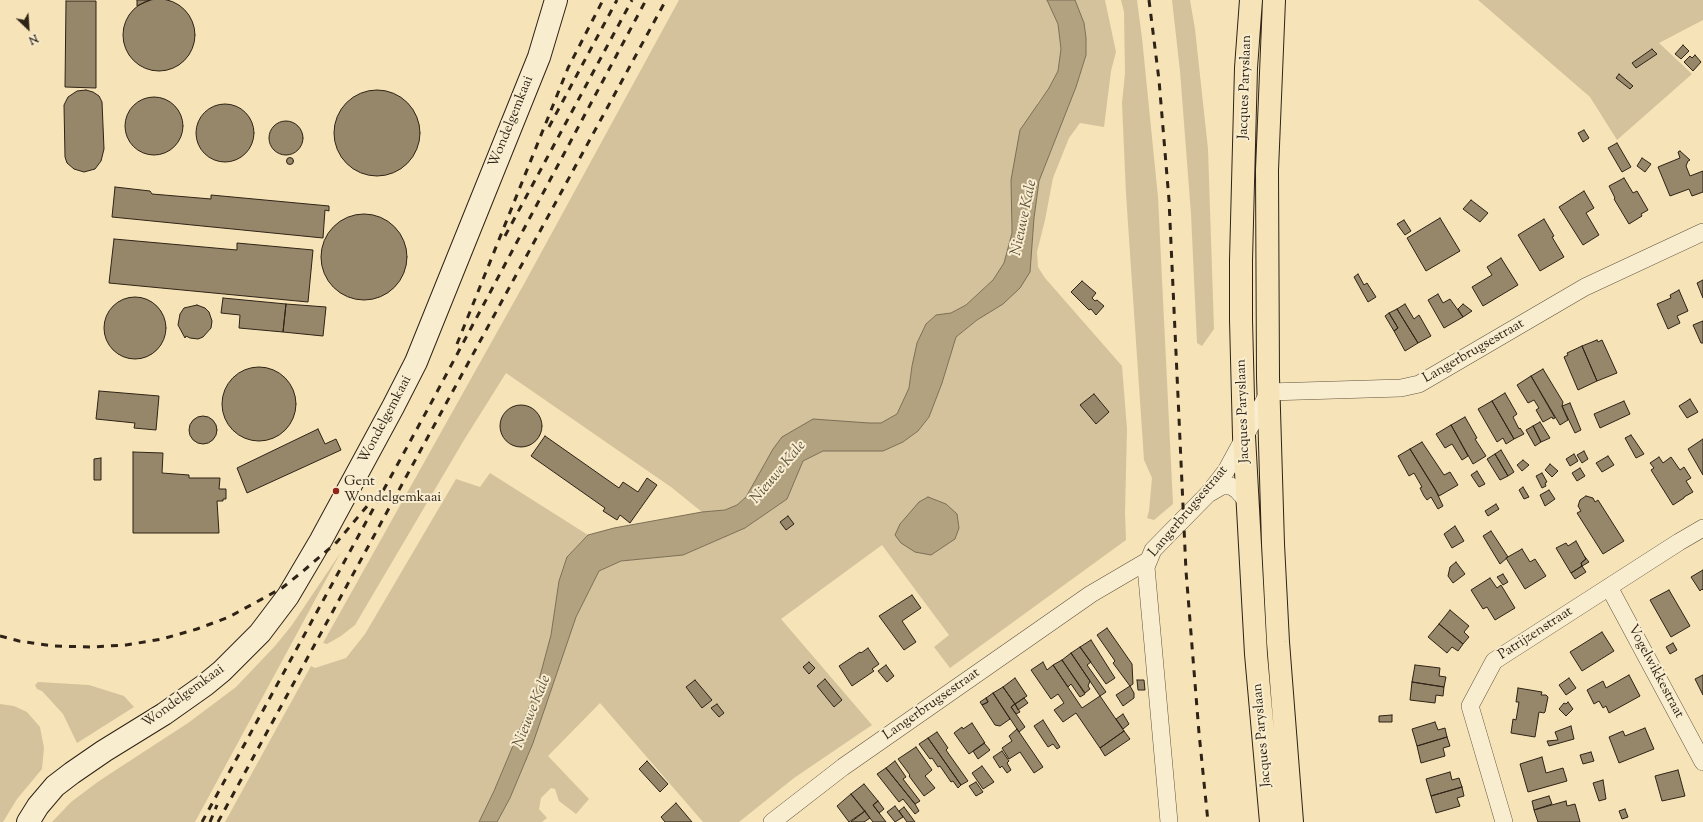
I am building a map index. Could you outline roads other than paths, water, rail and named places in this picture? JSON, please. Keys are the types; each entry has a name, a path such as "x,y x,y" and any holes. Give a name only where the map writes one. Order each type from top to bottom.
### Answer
{"highway":[{"name":"Jacques Paryslaan","path":"1251,0 1246,68 1241,260 1244,436 1256,654 1271,822"},
{"name":"Jacques Paryslaan","path":"1274,0 1267,170 1269,392 1273,544 1278,642 1292,822"}],"main road":[{"name":"Wondelgemkaai","path":"28,822 48,795 61,782 85,763 170,710 222,671 260,633 288,596 329,526 416,362 539,57 556,0"}],"street":[{"name":"Langerbrugsestraat","path":"772,822 843,767 1085,598 1149,560 1153,550 1209,493 1226,471 1269,392 1401,388 1419,384 1585,287 1703,232"},
{"path":"1209,493 1222,486 1231,486 1247,501"},
{"name":"Patrijzenstraat","path":"1504,822 1470,706 1494,661 1703,528"},
{"path":"1149,560 1146,567 1169,822"},
{"name":"Vogelwikkestraat","path":"1609,587 1703,759"}],"water":[{"name":"Nieuwe Kale","path":"1047,0 1075,0 1084,23 1086,55 1076,87 1039,181 1034,218 1030,272 1020,288 1003,304 977,320 956,337 942,383 929,417 918,431 903,442 883,451 823,451 803,461 787,499 745,528 683,555 621,561 599,571 576,617 533,743 510,798 497,822 479,822 494,791 536,691 551,635 559,581 567,557 588,535 614,528 702,512 725,510 737,505 746,497 773,449 782,437 813,419 881,423 897,414 909,388 917,343 926,324 936,315 951,313 966,305 993,280 1004,263 1012,233 1011,180 1020,130 1049,88 1058,71 1061,49 1058,24"},
{"path":"928,497 946,504 957,514 959,528 955,539 931,555 915,552 901,543 895,535 900,524 919,502"}],"railway":[{"path":"457,344 568,68 603,0"},
{"path":"549,127 617,0"},
{"path":"505,236 632,0"},
{"path":"202,822 430,405 646,0"},
{"path":"218,822 666,0"},
{"path":"1149,0 1159,80 1169,200 1186,571 1208,822"},
{"path":"0,636 19,641 54,646 91,647 126,645 162,639 197,629 229,617 282,588 337,542 373,499"},
{"path":"210,822 217,805"}],"place":[{"name":"Gent Wondelgemkaai","path":"336,491"}]}
